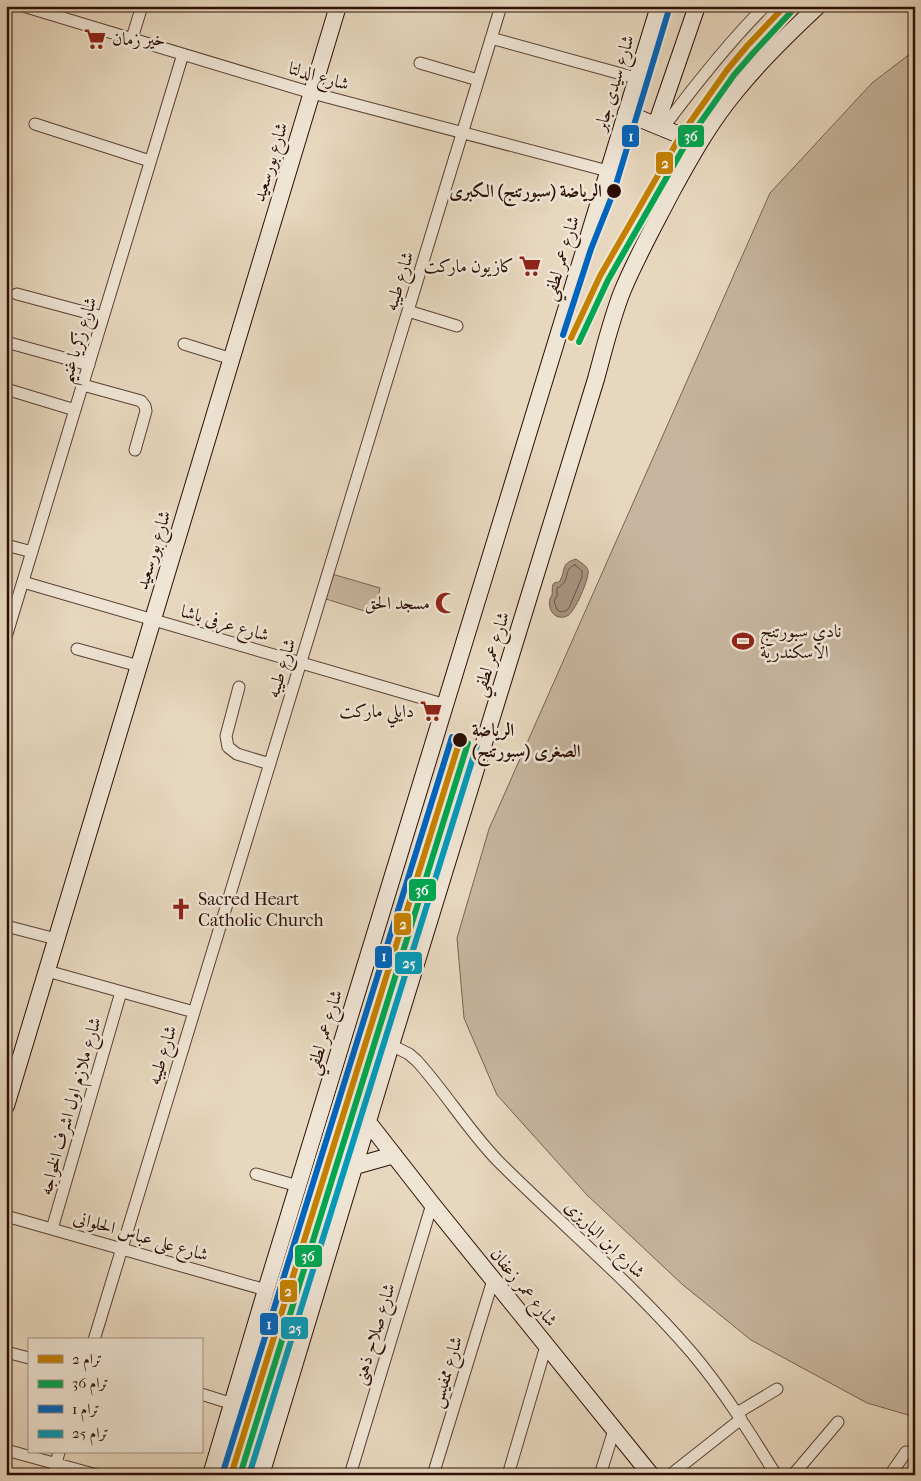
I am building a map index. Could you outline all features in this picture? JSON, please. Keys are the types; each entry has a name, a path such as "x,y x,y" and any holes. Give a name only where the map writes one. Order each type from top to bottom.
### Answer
{"street":[{"name":"شارع الدلتا","path":"23,6 312,93 608,171"},
{"path":"132,38 142,6"},
{"name":"شارع بورسعيد","path":"6,1106 338,6"},
{"name":"شارع طيبه","path":"95,1338 501,6"},
{"name":"شارع سيدى جابر","path":"608,171 659,6"},
{"path":"659,126 697,6"},
{"path":"659,126 736,36 765,6"},
{"name":"شارع عمر لطفي","path":"261,1475 612,323 634,264 699,143 734,92 775,46 818,6"},
{"path":"491,38 636,78"},
{"name":"شارع زكريا غنيم","path":"6,637 183,54"},
{"path":"420,64 478,80"},
{"path":"626,113 699,143"},
{"path":"35,124 150,162"},
{"name":"شارع عمر لطفي","path":"211,1475 608,171"},
{"path":"17,294 103,317"},
{"path":"408,311 457,326"},
{"path":"6,342 89,365"},
{"path":"184,344 232,359"},
{"path":"83,385 141,402 146,406 135,450"},
{"path":"6,389 75,410"},
{"path":"6,545 32,552"},
{"name":"شارع عرفى باشا","path":"23,582 446,705"},
{"path":"77,648 139,666"},
{"path":"239,687 226,736 228,747 237,754 270,764"},
{"path":"6,926 56,939"},
{"path":"47,971 194,1012"},
{"name":"شارع ملازم اول اشرف الخواجه","path":"52,1229 122,992"},
{"name":"شارع ابن الباريزى","path":"391,1045 409,1054 417,1061 475,1136 498,1161 663,1321 707,1371 739,1416 776,1475"},
{"name":"شارع عمر زعفان","path":"368,1122 651,1475"},
{"path":"355,1166 394,1156"},
{"path":"256,1174 298,1186"},
{"name":"شارع صلاح ذهنى","path":"350,1475 432,1204"},
{"name":"شارع على عباس الحلوانى","path":"6,1216 266,1290"},
{"name":"شارع ممفيس","path":"433,1475 493,1280"},
{"path":"508,1475 546,1346"},
{"path":"6,1352 28,1358"},
{"path":"670,1475 739,1416 777,1389"},
{"path":"202,1394 233,1404"},
{"path":"793,1475 838,1422"},
{"path":"600,1475 614,1430"},
{"path":"6,1450 54,1470 97,1475"},
{"path":"890,1475 906,1452"},
{"path":"54,1470 58,1454"}],"shaded area":[{"name":"نادي سبورتنج الاسكندرية","path":"915,50 915,1417 867,1403 751,1340 683,1285 587,1195 497,1095 464,1018 457,938 489,829 770,193 872,83"},
{"path":"332,574 380,588 374,614 326,599"}],"water":[{"path":"576,559 588,570 587,580 574,609 567,616 558,617 552,612 549,603 552,595 552,586 554,583 559,582 567,563"}],"tram line":[{"name":"1","path":"563,335 591,249 614,191 670,6"},
{"name":"2","path":"571,338 600,276 681,135 727,70 785,6"},
{"name":"36","path":"579,342 608,280 688,140 734,75 791,12"},
{"name":"1","path":"223,1472 452,737"},
{"name":"2","path":"231,1475 460,740"},
{"name":"36","path":"240,1475 468,743"},
{"name":"25","path":"249,1475 477,745"}],"place":[{"name":"خير زمان","path":"95,39"},
{"name":"الرياضة (سبورتنج) الكبرى","path":"614,191"},
{"name":"كازيون ماركت","path":"530,266"},
{"name":"مسجد الحق","path":"446,603"},
{"name":"نادي سبورتنج الاسكندرية","path":"743,641"},
{"name":"دايلي ماركت","path":"431,711"},
{"name":"الرياضة (سبورتنج) الصغرى","path":"460,740"},
{"name":"Sacred Heart Catholic Church","path":"181,909"}]}
